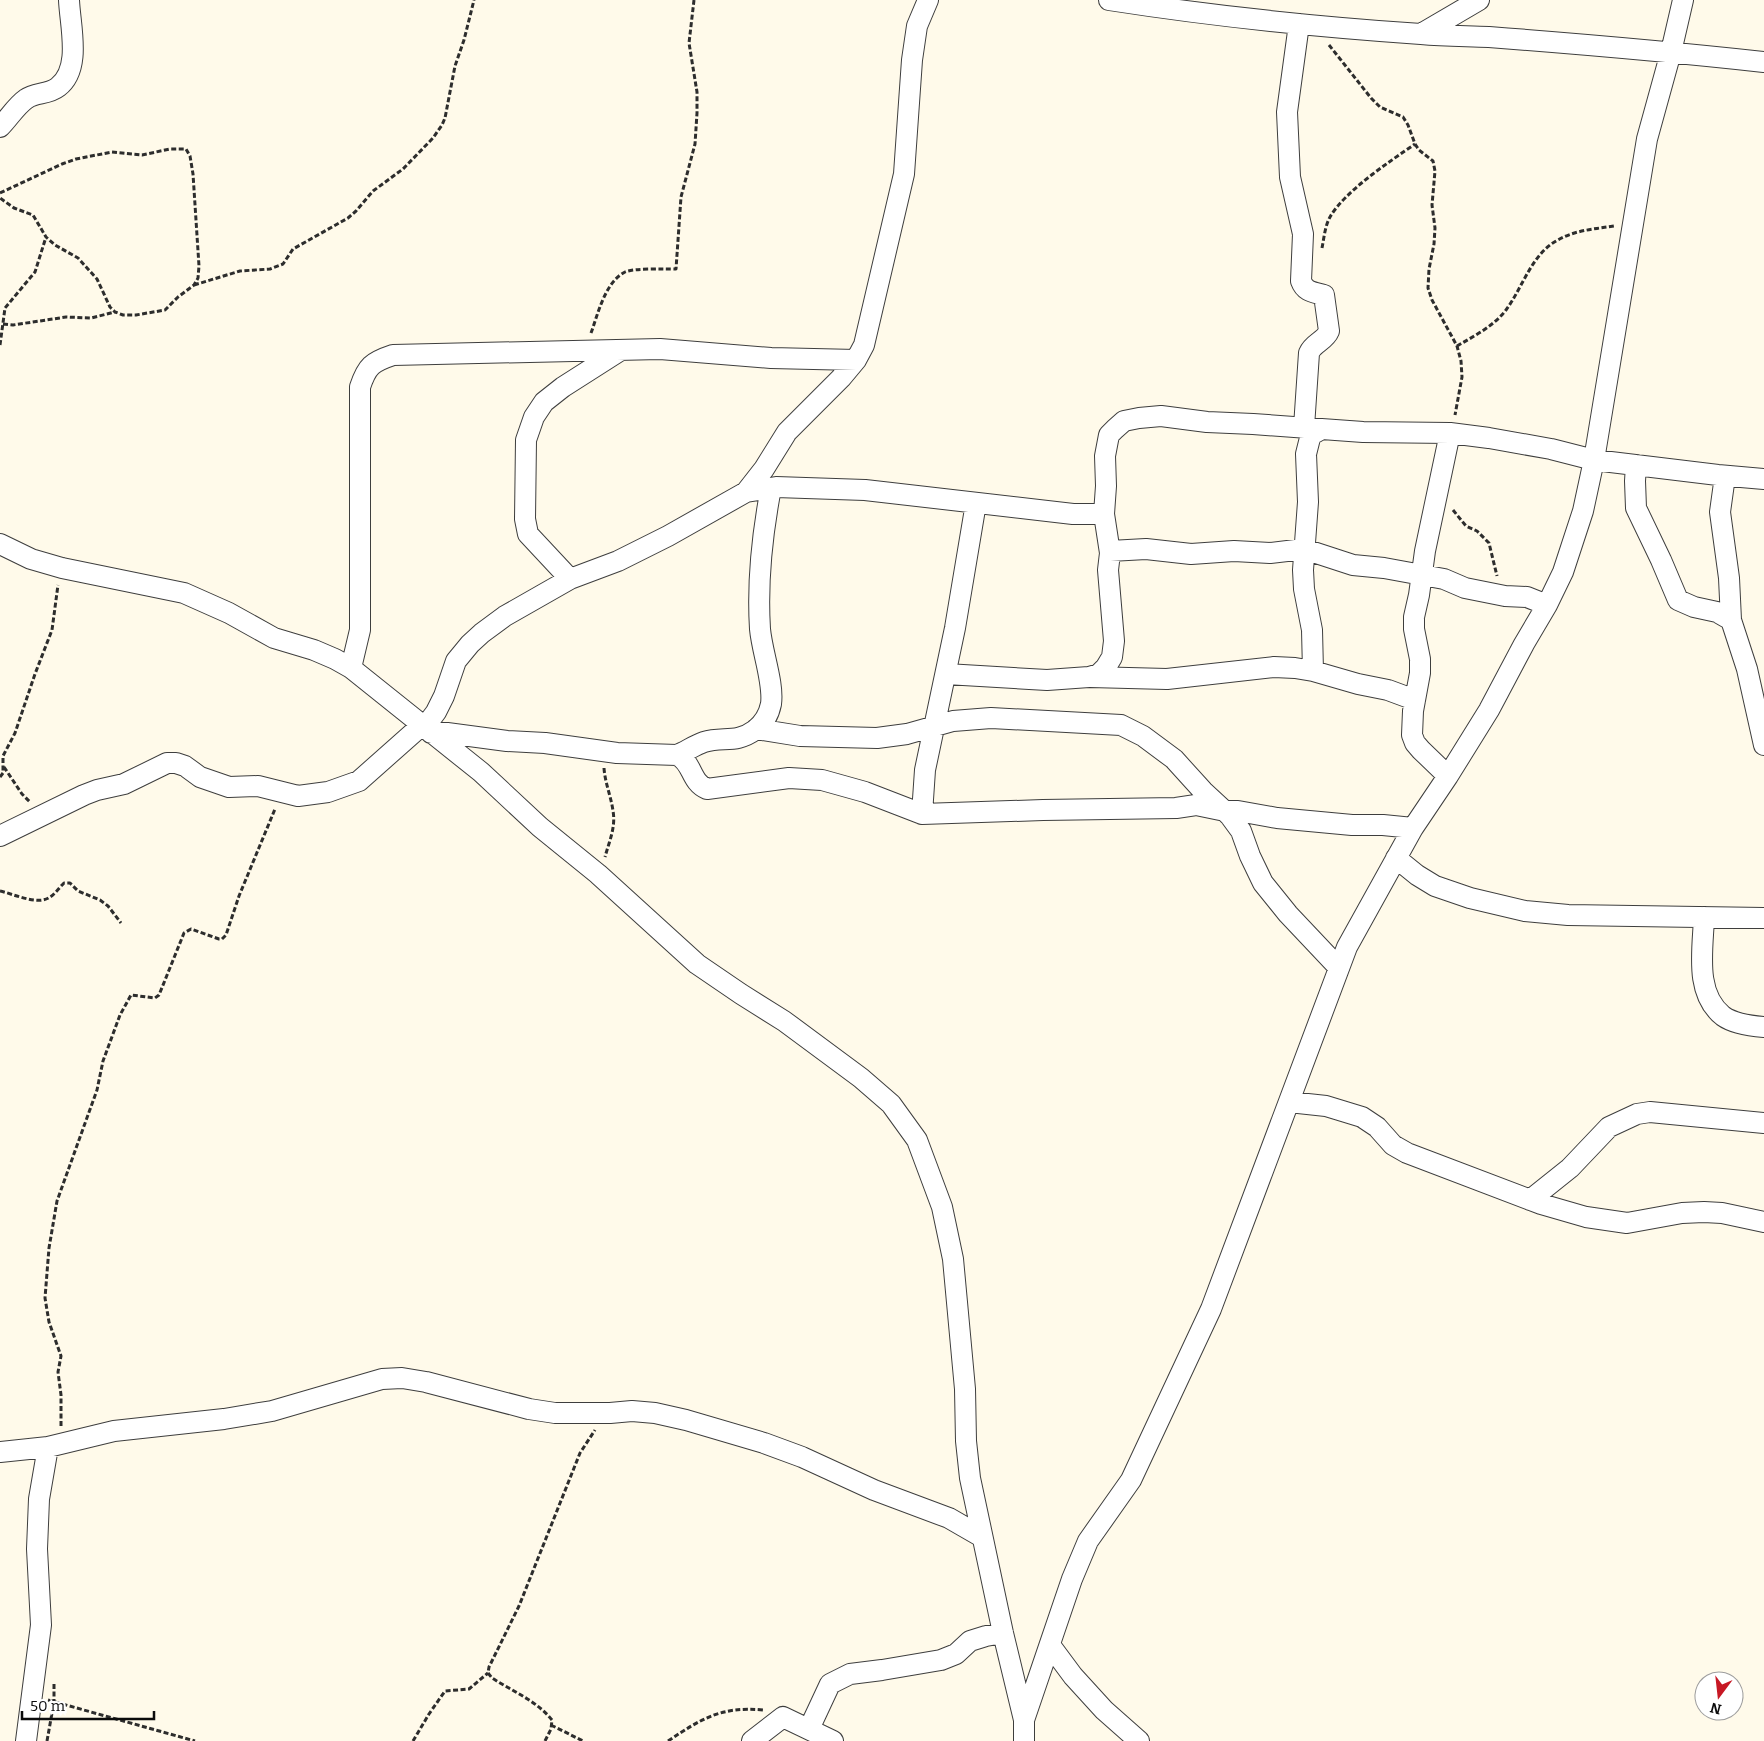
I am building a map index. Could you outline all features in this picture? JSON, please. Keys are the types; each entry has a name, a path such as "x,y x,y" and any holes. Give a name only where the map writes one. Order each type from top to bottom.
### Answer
{"street":[{"path":"0,127 27,98 46,94 65,80 70,72 73,61 69,0"},
{"path":"746,492 764,469 787,432 841,378 856,360 864,345 904,174 912,60 917,26 928,0"},
{"path":"1110,0 1168,9 1228,8 1306,24 1671,52 1764,62"},
{"path":"1421,34 1479,0"},
{"path":"1024,1720 1072,1579 1088,1541 1131,1480 1210,1309 1347,946 1413,828 1489,710 1563,572 1583,511 1594,460 1647,139 1683,0"},
{"path":"1306,24 1287,112 1290,177 1303,234 1301,281 1304,288 1309,292 1324,295 1329,331 1327,335 1311,348 1309,353 1313,434 1307,447 1308,502 1304,549 1304,590 1312,630 1313,670"},
{"path":"351,668 360,630 360,387 366,370 377,360 393,355 660,349 770,358 856,360"},
{"path":"570,579 528,534 525,519 526,440 534,417 544,402 562,387 621,350"},
{"path":"1088,677 1099,674 1112,657 1114,634 1108,570 1110,551 1104,514 1106,486 1105,456 1110,435 1115,428 1124,422 1139,418 1162,416 1207,422 1363,432 1450,433 1551,449 1594,460 1764,479"},
{"path":"1448,776 1415,743 1412,735 1415,700 1420,673 1414,616 1425,551 1450,433"},
{"path":"1636,465 1636,508 1678,600 1694,607 1718,612 1731,620"},
{"path":"1725,476 1720,512 1729,578 1731,620 1747,669 1764,745"},
{"path":"0,836 97,790 131,782 167,763 185,766 200,777 229,787 258,786 298,796 336,790 359,781 426,729 444,696 456,661 470,644 505,616 570,579 618,561 668,536 746,492 771,488 865,490 1073,514 1104,514"},
{"path":"677,755 704,742 734,740 743,737 756,729 766,718 771,706 771,694 760,630 760,554 771,488"},
{"path":"922,814 925,770 946,674 976,503"},
{"path":"0,544 31,559 62,568 184,593 229,613 274,638 314,650 351,668 481,772 697,964 740,994 784,1021 892,1104 917,1140 942,1207 953,1260 965,1389 966,1441 970,1478 1003,1633 1024,1720 1024,1741"},
{"path":"1110,551 1146,550 1190,554 1234,551 1270,553 1304,549 1353,564 1444,579 1465,588 1494,594 1527,597 1547,605"},
{"path":"946,674 1047,680 1088,677 1167,679 1274,667 1313,670 1358,684 1388,690 1415,700"},
{"path":"756,729 800,736 877,738 907,734 953,721 991,718 1122,726 1143,736 1174,759 1203,791 1225,811 1241,831 1263,883 1288,914 1339,968"},
{"path":"426,729 499,740 545,743 617,753 677,755 688,764 700,786 707,789 789,778 822,780 865,792 922,814 1176,808 1196,805 1276,818 1413,828"},
{"path":"1396,858 1417,875 1435,886 1470,898 1525,911 1568,915 1764,918"},
{"path":"1704,917 1704,985 1709,1000 1724,1016 1736,1022 1764,1028"},
{"path":"1289,1102 1326,1106 1362,1117 1377,1127 1393,1144 1407,1153 1530,1200 1586,1217 1627,1223 1682,1213 1704,1212 1722,1213 1764,1222"},
{"path":"1530,1200 1570,1168 1609,1127 1637,1114 1650,1112 1764,1123"},
{"path":"0,1452 55,1445 114,1431 224,1419 272,1411 382,1379 402,1378 426,1382 546,1412 610,1413 632,1410 655,1413 718,1429 802,1457 874,1490 949,1518 982,1536"},
{"path":"26,1741 41,1625 37,1549 39,1499 55,1445"},
{"path":"809,1729 830,1684 850,1674 940,1660 956,1654 970,1641 1003,1633"},
{"path":"1050,1645 1073,1676 1104,1710 1139,1741"},
{"path":"1010,1664 1025,1670 1035,1670 1043,1666"},
{"path":"752,1741 783,1717 834,1741"}],"path":[{"path":"0,198 14,208 33,215 46,237 55,245 78,258 89,269 97,279 110,307 115,312 123,315 154,313 165,310 194,285 240,271 278,267 283,264 293,249 348,218 373,191 403,169 433,138 442,125 449,104 454,66 464,40 474,0"},
{"path":"584,350 602,300 616,280 626,272 676,269 681,198 695,144 698,113 697,92 689,43 694,0"},
{"path":"1306,24 1380,107 1403,117 1419,150 1433,161 1435,171 1432,205 1435,228 1428,288 1432,300 1457,346 1461,361 1462,377 1450,433"},
{"path":"1322,251 1328,219 1340,204 1350,193 1415,144"},
{"path":"0,193 76,159 112,152 142,155 170,148 186,149 190,156 193,174 200,266 198,278 194,285"},
{"path":"1457,346 1475,336 1505,311 1535,260 1546,247 1558,239 1573,234 1634,221"},
{"path":"0,345 5,308 35,272 46,237"},
{"path":"3,324 12,325 66,317 91,318 115,312"},
{"path":"1438,489 1446,503 1464,523 1469,528 1477,531 1489,543 1497,577 1494,594"},
{"path":"52,811 29,801 1,762 15,733 34,674 52,630 56,594 62,568"},
{"path":"598,874 612,832 614,818 601,750"},
{"path":"0,777 3,773 3,767"},
{"path":"55,1445 61,1395 58,1372 61,1356 50,1322 45,1298 50,1248 57,1201 97,1090 103,1061 120,1015 131,996 155,998 159,995 184,932 191,929 219,939 226,935 239,896 282,792"},
{"path":"0,891 35,901 42,901 50,897 64,884 70,883 78,891 100,900 108,906 121,923"},
{"path":"413,1741 445,1691 469,1689 488,1673 493,1657 519,1606 555,1510 580,1453 590,1436 610,1413"},
{"path":"488,1673 492,1678 545,1711 552,1720 545,1741"},
{"path":"33,1696 195,1741"},
{"path":"668,1741 699,1720 720,1712 744,1708 764,1710 783,1717"},
{"path":"551,1725 583,1741"}]}
